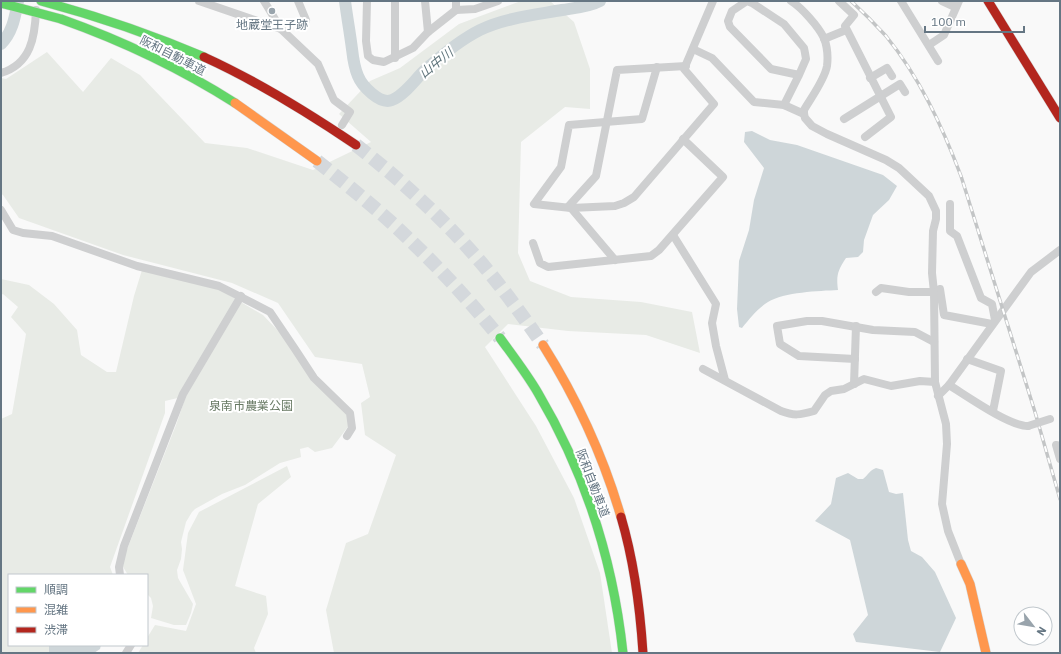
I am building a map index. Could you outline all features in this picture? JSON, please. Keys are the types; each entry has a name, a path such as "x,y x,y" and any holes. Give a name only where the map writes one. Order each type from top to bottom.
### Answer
{"main road":[{"name":"阪和自動車道","path":"41,1 63,6 132,28 202,55 280,95 318,118 356,145"},
{"path":"988,1 1060,118"},
{"name":"阪和自動車道","path":"1,3 61,19 126,44 162,61 196,79 260,119 317,161"},
{"name":"阪和自動車道","path":"500,338 538,392 560,433 584,487 597,522 608,563 616,600 623,653"},
{"name":"阪和自動車道","path":"543,345 578,405 600,456 620,510 638,592 643,653"},
{"path":"961,564 970,584 986,653"}],"street":[{"path":"1,73 11,69 19,63 27,53 32,42 37,1"},
{"path":"199,1 281,29"},
{"path":"264,1 281,29 318,64 334,100 350,112 342,125"},
{"path":"298,1 306,20"},
{"path":"367,1 366,41 368,56 373,60 384,62 413,48 428,32 456,10 476,8 487,2 498,1"},
{"path":"395,1 395,58"},
{"path":"425,1 428,32"},
{"path":"456,1 456,10"},
{"path":"657,67 642,119 570,125 561,167 534,204 569,207 615,206 634,197 714,104 684,69 713,1"},
{"path":"784,105 799,75 806,59 804,48 784,24 748,1 732,10 728,21 730,27 771,69 799,75"},
{"path":"791,1 812,22 824,38 826,48 827,66 823,78 804,110 804,114"},
{"path":"839,1 854,16 845,26 846,30 891,117 865,136"},
{"path":"901,1 938,61"},
{"path":"929,45 944,35 950,28 957,4 942,1"},
{"path":"824,38 846,30"},
{"path":"693,49 712,58 754,102 784,105 804,114 810,124 827,134 872,153 890,162 903,171 929,196 934,206 936,215 933,231 932,266 944,315 994,322"},
{"path":"569,207 596,176 617,70 686,66"},
{"path":"870,78 887,68 892,76"},
{"path":"844,119 900,84 904,92"},
{"path":"533,243 540,263 548,267 651,256 673,235 723,177 683,139"},
{"path":"950,204 950,231 957,236 981,298 992,304 994,322"},
{"path":"569,207 615,260"},
{"path":"1,210 13,230 23,233 52,236 137,266 219,286 270,312 314,378 350,413 352,428 347,436"},
{"path":"673,235 716,304 712,323 716,346 725,380"},
{"path":"938,396 949,385 1031,272 1060,250"},
{"path":"876,292 881,288 909,292 937,291"},
{"path":"937,291 934,342 935,382 947,436 947,454 942,504 948,531 961,564"},
{"path":"120,574 119,567 124,546 183,394 241,296"},
{"path":"855,359 799,356 780,344 778,326 807,321 822,321 873,330 916,332 934,342"},
{"path":"854,384 856,326"},
{"path":"967,359 1002,371 993,411"},
{"path":"703,368 791,415 800,415 814,411 825,395 831,391 844,389 864,379 891,386 920,381 935,382"},
{"path":"949,385 1003,418 1021,426 1028,426 1050,419"},
{"path":"1060,446 1056,445 1060,459"}],"green space":[{"path":"521,1 550,1 574,22 590,69 590,109 565,107 521,142 518,253 530,281 571,297 641,302 692,312 700,353 646,335 568,331 508,324 485,347 536,426 574,498 600,573 612,653 334,653 326,610 346,543 368,534 396,455 365,435 361,403 370,397 362,364 315,357 278,303 232,283 123,255 19,218 1,194 1,78 6,79 47,52 83,92 111,58 140,75 205,143 247,148 313,170 371,142 339,114 370,81 400,68 459,24"},
{"name":"泉南市農業公園","path":"142,270 174,279 217,288 263,315 283,336 349,415 350,424 332,448 315,452 308,447 300,449 301,457 280,463 245,485 222,494 192,512 186,522 181,542 181,559 177,570 178,578 193,604 186,625 174,625 151,618 153,606 151,598 148,595 148,574 127,574 123,567 124,557 186,396 165,401 165,413 110,567 113,574 8,574 8,646 52,646 49,653 1,653 1,419 12,414 26,334 11,317 18,307 3,294 1,295 1,279 29,285 54,304 77,330 81,355 107,372 116,372 134,296"},
{"path":"287,466 291,477 258,504 235,586 266,596 268,614 254,648 256,653 138,653 142,646 148,646 148,636 155,625 186,631 196,604 183,570 188,533 199,512"}],"shaded area":[{"path":"752,131 770,140 797,145 883,175 897,186 889,200 873,215 864,240 863,252 858,257 846,258 841,266 837,280 838,290 792,294 775,299 761,307 742,328 739,327 737,309 739,261 749,230 754,200 764,168 744,142 745,132"},
{"path":"876,468 883,470 889,492 896,494 903,493 908,540 911,551 922,557 935,572 956,618 940,652 856,642 853,634 868,615 850,540 815,521 831,504 836,478 848,473 858,479 863,479"},
{"path":"49,646 101,646 100,649 94,653 49,653"}],"waterway":[{"name":"山中川","path":"1,44 11,29 18,1"},
{"name":"山中川","path":"345,1 353,59 358,76 363,85 372,94 382,100 387,101 397,98 438,58 458,43 480,30 499,23 530,15 581,7 600,1"}],"tunnel":[{"path":"356,145 415,195 457,236 499,285 543,345"},
{"path":"317,161 368,202 404,234 448,278 500,338"}],"railway":[{"path":"851,1 886,36 898,52 920,86 946,139 961,176 1035,412 1060,499"}],"traffic: fast":[{"path":"41,1 123,26 204,57"},
{"path":"1,3 61,19"},
{"path":"61,19 107,36 151,56 193,78 235,103"},
{"path":"500,338 525,372 538,393 555,424 583,486 595,518 604,551 612,585 623,653"}],"traffic: slow":[{"path":"235,103 317,161"},
{"path":"543,345 567,386 588,428 606,472 621,517"},
{"path":"961,564 970,584 986,653"}],"traffic: jam":[{"path":"988,1 1060,118"},
{"path":"204,57 224,66 282,98 356,145"},
{"path":"621,517 630,550 636,584 643,653"}],"place":[{"name":"地蔵堂王子跡","path":"272,11"}]}
